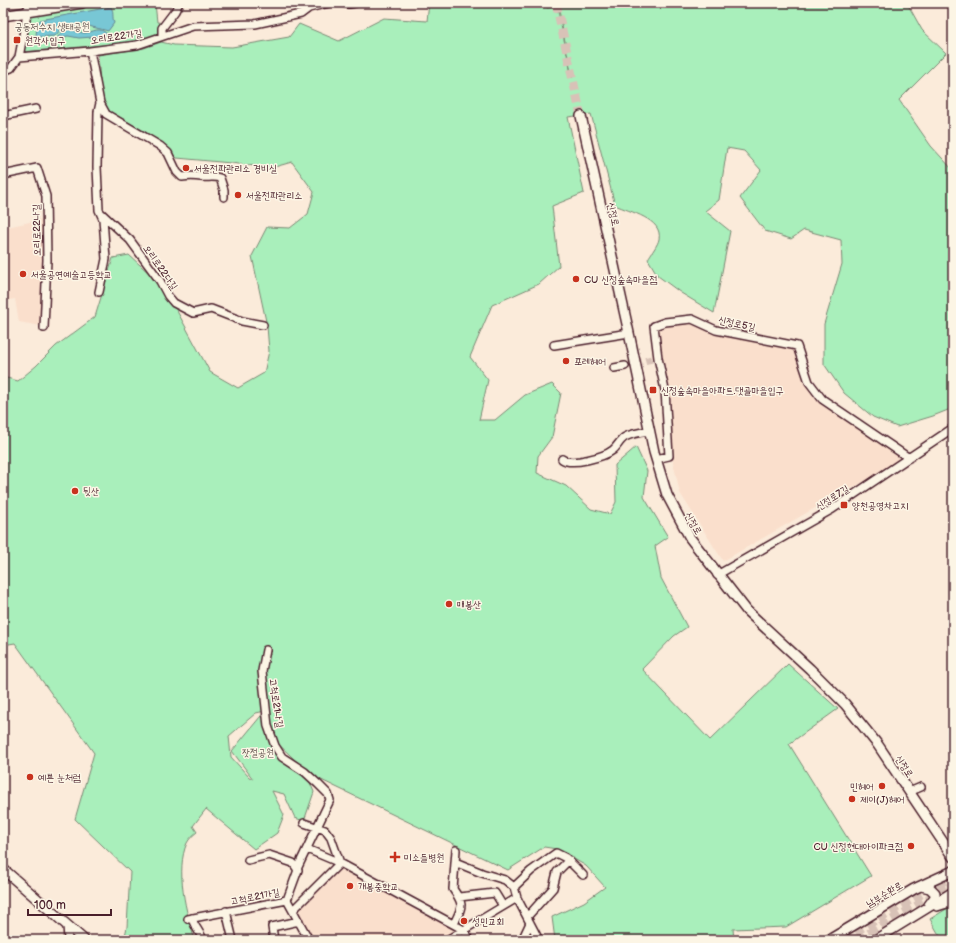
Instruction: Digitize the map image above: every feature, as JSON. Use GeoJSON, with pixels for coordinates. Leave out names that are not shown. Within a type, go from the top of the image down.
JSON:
{"type":"FeatureCollection","features":[{"type":"Feature","properties":{"kind":"main road"},"geometry":{"type":"LineString","coordinates":[[3,16],[28,7],[82,3]]}},
{"type":"Feature","properties":{"kind":"main road","name":"신정로"},"geometry":{"type":"LineString","coordinates":[[581,116],[656,459],[667,496],[686,532],[717,575],[747,611],[845,704],[878,746],[953,857]]}},
{"type":"Feature","properties":{"kind":"main road"},"geometry":{"type":"LineString","coordinates":[[3,869],[84,940]]}},
{"type":"Feature","properties":{"kind":"main road","name":"남부순환로"},"geometry":{"type":"LineString","coordinates":[[829,940],[921,886],[953,872]]}},
{"type":"Feature","properties":{"kind":"main road"},"geometry":{"type":"LineString","coordinates":[[921,886],[930,888],[935,893],[935,897],[929,905]]}},
{"type":"Feature","properties":{"kind":"main road"},"geometry":{"type":"LineString","coordinates":[[915,916],[929,905],[953,892]]}},
{"type":"Feature","properties":{"kind":"main road"},"geometry":{"type":"LineString","coordinates":[[875,940],[915,916],[942,904],[953,901]]}},
{"type":"Feature","properties":{"kind":"street"},"geometry":{"type":"LineString","coordinates":[[162,36],[162,28],[175,12],[179,3]]}},
{"type":"Feature","properties":{"kind":"street","name":"오리로22가길"},"geometry":{"type":"LineString","coordinates":[[18,57],[90,51],[137,45],[193,26],[255,24],[301,14],[309,8],[329,3]]}},
{"type":"Feature","properties":{"kind":"street"},"geometry":{"type":"LineString","coordinates":[[343,3],[355,3]]}},
{"type":"Feature","properties":{"kind":"street"},"geometry":{"type":"LineString","coordinates":[[3,71],[11,68],[18,57],[28,7]]}},
{"type":"Feature","properties":{"kind":"street"},"geometry":{"type":"LineString","coordinates":[[90,51],[100,103],[106,114],[160,146],[168,153],[177,172],[182,177],[197,175],[202,178],[213,176],[220,178],[224,190],[224,197]]}},
{"type":"Feature","properties":{"kind":"street"},"geometry":{"type":"LineString","coordinates":[[99,292],[106,259],[103,219],[98,210],[98,112],[100,103]]}},
{"type":"Feature","properties":{"kind":"street"},"geometry":{"type":"LineString","coordinates":[[3,116],[36,109]]}},
{"type":"Feature","properties":{"kind":"street","name":"오리로22나길"},"geometry":{"type":"LineString","coordinates":[[3,175],[37,168],[46,196],[44,328]]}},
{"type":"Feature","properties":{"kind":"street","name":"오리로22다길"},"geometry":{"type":"LineString","coordinates":[[98,210],[130,240],[174,303],[193,313],[211,309],[242,321],[263,326]]}},
{"type":"Feature","properties":{"kind":"street","name":"신정로5길"},"geometry":{"type":"LineString","coordinates":[[656,459],[669,456],[665,390],[655,359],[654,326],[679,320],[692,319],[716,330],[797,346],[809,382],[822,399],[909,458]]}},
{"type":"Feature","properties":{"kind":"street"},"geometry":{"type":"LineString","coordinates":[[554,345],[629,333]]}},
{"type":"Feature","properties":{"kind":"street"},"geometry":{"type":"LineString","coordinates":[[614,368],[625,366]]}},
{"type":"Feature","properties":{"kind":"street","name":"신정로7길"},"geometry":{"type":"LineString","coordinates":[[717,575],[831,510],[953,428]]}},
{"type":"Feature","properties":{"kind":"street"},"geometry":{"type":"LineString","coordinates":[[562,459],[566,462],[572,462],[602,456],[613,450],[627,436],[650,430]]}},
{"type":"Feature","properties":{"kind":"street","name":"고척로21나길"},"geometry":{"type":"LineString","coordinates":[[266,650],[262,671],[268,726],[275,746],[282,757],[304,772],[318,784],[328,794],[330,800],[297,869],[287,900]]}},
{"type":"Feature","properties":{"kind":"street"},"geometry":{"type":"LineString","coordinates":[[909,792],[921,787]]}},
{"type":"Feature","properties":{"kind":"street"},"geometry":{"type":"LineString","coordinates":[[304,823],[325,830],[331,838],[340,863]]}},
{"type":"Feature","properties":{"kind":"street"},"geometry":{"type":"LineString","coordinates":[[307,849],[340,863],[454,924],[464,930],[470,940]]}},
{"type":"Feature","properties":{"kind":"street"},"geometry":{"type":"LineString","coordinates":[[454,924],[462,906],[459,897],[453,889],[456,850]]}},
{"type":"Feature","properties":{"kind":"street"},"geometry":{"type":"LineString","coordinates":[[514,888],[531,871],[556,853],[569,860],[583,875]]}},
{"type":"Feature","properties":{"kind":"street"},"geometry":{"type":"LineString","coordinates":[[248,860],[269,854],[294,863],[297,869]]}},
{"type":"Feature","properties":{"kind":"street"},"geometry":{"type":"LineString","coordinates":[[522,940],[529,920],[553,888],[557,872],[569,860]]}},
{"type":"Feature","properties":{"kind":"street"},"geometry":{"type":"LineString","coordinates":[[455,862],[482,873],[505,880],[514,888],[517,898],[539,940]]}},
{"type":"Feature","properties":{"kind":"street"},"geometry":{"type":"LineString","coordinates":[[293,910],[340,863]]}},
{"type":"Feature","properties":{"kind":"street"},"geometry":{"type":"LineString","coordinates":[[459,897],[495,893],[503,906]]}},
{"type":"Feature","properties":{"kind":"street"},"geometry":{"type":"LineString","coordinates":[[447,940],[517,898]]}},
{"type":"Feature","properties":{"kind":"street"},"geometry":{"type":"LineString","coordinates":[[287,900],[309,940]]}},
{"type":"Feature","properties":{"kind":"street","name":"고척로21가길"},"geometry":{"type":"LineString","coordinates":[[203,940],[200,932],[194,927],[190,918],[287,900]]}},
{"type":"Feature","properties":{"kind":"street","name":"고척로21가길"},"geometry":{"type":"LineString","coordinates":[[226,911],[233,940]]}},
{"type":"Feature","properties":{"kind":"street"},"geometry":{"type":"LineString","coordinates":[[274,940],[272,927],[299,921]]}},
{"type":"Feature","properties":{"kind":"street"},"geometry":{"type":"LineString","coordinates":[[67,926],[68,940]]}},
{"type":"Feature","properties":{"kind":"shaded area","name":"서울공연예술고등학교"},"geometry":{"type":"Polygon","coordinates":[[[43,219],[41,326],[19,322],[15,299],[3,301],[3,228],[43,219]]]}},
{"type":"Feature","properties":{"kind":"shaded area","name":"양천공영차고지"},"geometry":{"type":"Polygon","coordinates":[[[692,319],[716,330],[797,346],[809,382],[822,399],[909,458],[827,501],[723,561],[680,493],[668,440],[654,326],[692,319]]]}},
{"type":"Feature","properties":{"kind":"shaded area","name":"개봉중학교"},"geometry":{"type":"Polygon","coordinates":[[[340,863],[464,930],[447,940],[309,940],[293,910],[340,863]]]}},
{"type":"Feature","properties":{"kind":"green space","name":"궁동저수지 생태공원"},"geometry":{"type":"Polygon","coordinates":[[[32,3],[155,3],[157,22],[164,23],[160,36],[140,42],[22,52],[32,3]]]}},
{"type":"Feature","properties":{"kind":"green space","name":"잣절공원"},"geometry":{"type":"Polygon","coordinates":[[[429,3],[546,3],[547,8],[557,6],[572,78],[558,5],[566,3],[907,3],[922,30],[946,53],[899,100],[931,146],[953,170],[953,408],[897,427],[873,417],[844,393],[824,364],[824,324],[842,264],[841,240],[804,230],[791,239],[765,231],[740,198],[761,170],[744,151],[727,148],[719,200],[705,211],[730,231],[714,313],[681,293],[658,276],[648,259],[659,239],[659,232],[651,221],[615,205],[591,114],[568,117],[584,193],[552,206],[559,266],[539,284],[492,305],[470,357],[488,380],[479,420],[495,420],[525,395],[552,384],[561,393],[552,437],[538,456],[537,473],[566,486],[591,509],[610,514],[616,502],[615,465],[636,447],[647,471],[644,497],[668,537],[655,546],[661,578],[687,627],[674,636],[642,669],[710,740],[788,664],[838,709],[789,744],[871,876],[786,927],[733,929],[734,940],[555,940],[552,917],[584,902],[605,887],[586,866],[557,849],[544,847],[508,870],[311,775],[273,739],[286,764],[306,773],[314,792],[304,821],[295,818],[284,794],[272,791],[284,815],[277,833],[254,849],[206,809],[193,826],[197,832],[187,843],[182,865],[185,905],[195,940],[124,940],[127,927],[130,872],[75,819],[94,753],[15,643],[3,645],[3,377],[18,381],[56,346],[95,317],[113,258],[129,255],[150,274],[177,311],[210,372],[238,388],[264,373],[269,351],[267,326],[252,256],[267,227],[290,228],[308,214],[314,192],[292,162],[271,168],[177,158],[146,132],[102,107],[98,55],[144,48],[161,42],[174,45],[232,47],[289,37],[299,24],[339,41],[384,18],[427,21],[429,3]],[[265,711],[256,713],[229,736],[231,757],[249,777],[253,779],[232,751],[265,711]]]}},
{"type":"Feature","properties":{"kind":"green space"},"geometry":{"type":"Polygon","coordinates":[[[953,905],[953,940],[942,940],[930,919],[953,905]]]}},
{"type":"Feature","properties":{"kind":"water"},"geometry":{"type":"Polygon","coordinates":[[[111,7],[114,23],[108,31],[83,23],[75,28],[63,27],[55,36],[36,36],[37,25],[40,20],[111,7]]]}},
{"type":"Feature","properties":{"kind":"water"},"geometry":{"type":"Polygon","coordinates":[[[68,29],[81,33],[102,30],[107,34],[101,38],[79,38],[68,36],[57,38],[63,31],[68,29]]]}},
{"type":"Feature","properties":{"kind":"tunnel"},"geometry":{"type":"LineString","coordinates":[[556,3],[581,116]]}},
{"type":"Feature","properties":{"kind":"tunnel"},"geometry":{"type":"LineString","coordinates":[[625,366],[652,359]]}},
{"type":"Feature","properties":{"kind":"tunnel"},"geometry":{"type":"LineString","coordinates":[[844,940],[858,930],[953,876]]}},
{"type":"Feature","properties":{"kind":"tunnel"},"geometry":{"type":"LineString","coordinates":[[857,940],[953,885]]}},
{"type":"Feature","properties":{"kind":"place","name":"원각사입구"},"geometry":{"type":"Point","coordinates":[17,40]}},
{"type":"Feature","properties":{"kind":"place","name":"서울전파관리소 경비실"},"geometry":{"type":"Point","coordinates":[186,168]}},
{"type":"Feature","properties":{"kind":"place","name":"서울전파관리소"},"geometry":{"type":"Point","coordinates":[238,195]}},
{"type":"Feature","properties":{"kind":"place","name":"서울공연예술고등학교"},"geometry":{"type":"Point","coordinates":[23,274]}},
{"type":"Feature","properties":{"kind":"place","name":"CU 신정숲속마을점"},"geometry":{"type":"Point","coordinates":[576,279]}},
{"type":"Feature","properties":{"kind":"place","name":"포레헤어"},"geometry":{"type":"Point","coordinates":[566,361]}},
{"type":"Feature","properties":{"kind":"place","name":"신정숲속마을아파트.댓골마을입구"},"geometry":{"type":"Point","coordinates":[653,390]}},
{"type":"Feature","properties":{"kind":"place","name":"뒷산"},"geometry":{"type":"Point","coordinates":[75,491]}},
{"type":"Feature","properties":{"kind":"place","name":"양천공영차고지"},"geometry":{"type":"Point","coordinates":[844,505]}},
{"type":"Feature","properties":{"kind":"place","name":"매봉산"},"geometry":{"type":"Point","coordinates":[449,604]}},
{"type":"Feature","properties":{"kind":"place","name":"예쁜 눈처럼"},"geometry":{"type":"Point","coordinates":[30,777]}},
{"type":"Feature","properties":{"kind":"place","name":"민헤어"},"geometry":{"type":"Point","coordinates":[882,786]}},
{"type":"Feature","properties":{"kind":"place","name":"제이(J)헤어"},"geometry":{"type":"Point","coordinates":[852,799]}},
{"type":"Feature","properties":{"kind":"place","name":"CU 신정현대아이파크점"},"geometry":{"type":"Point","coordinates":[911,846]}},
{"type":"Feature","properties":{"kind":"place","name":"미소들병원"},"geometry":{"type":"Point","coordinates":[395,857]}},
{"type":"Feature","properties":{"kind":"place","name":"개봉중학교"},"geometry":{"type":"Point","coordinates":[350,886]}},
{"type":"Feature","properties":{"kind":"place","name":"성민교회"},"geometry":{"type":"Point","coordinates":[464,921]}}]}
